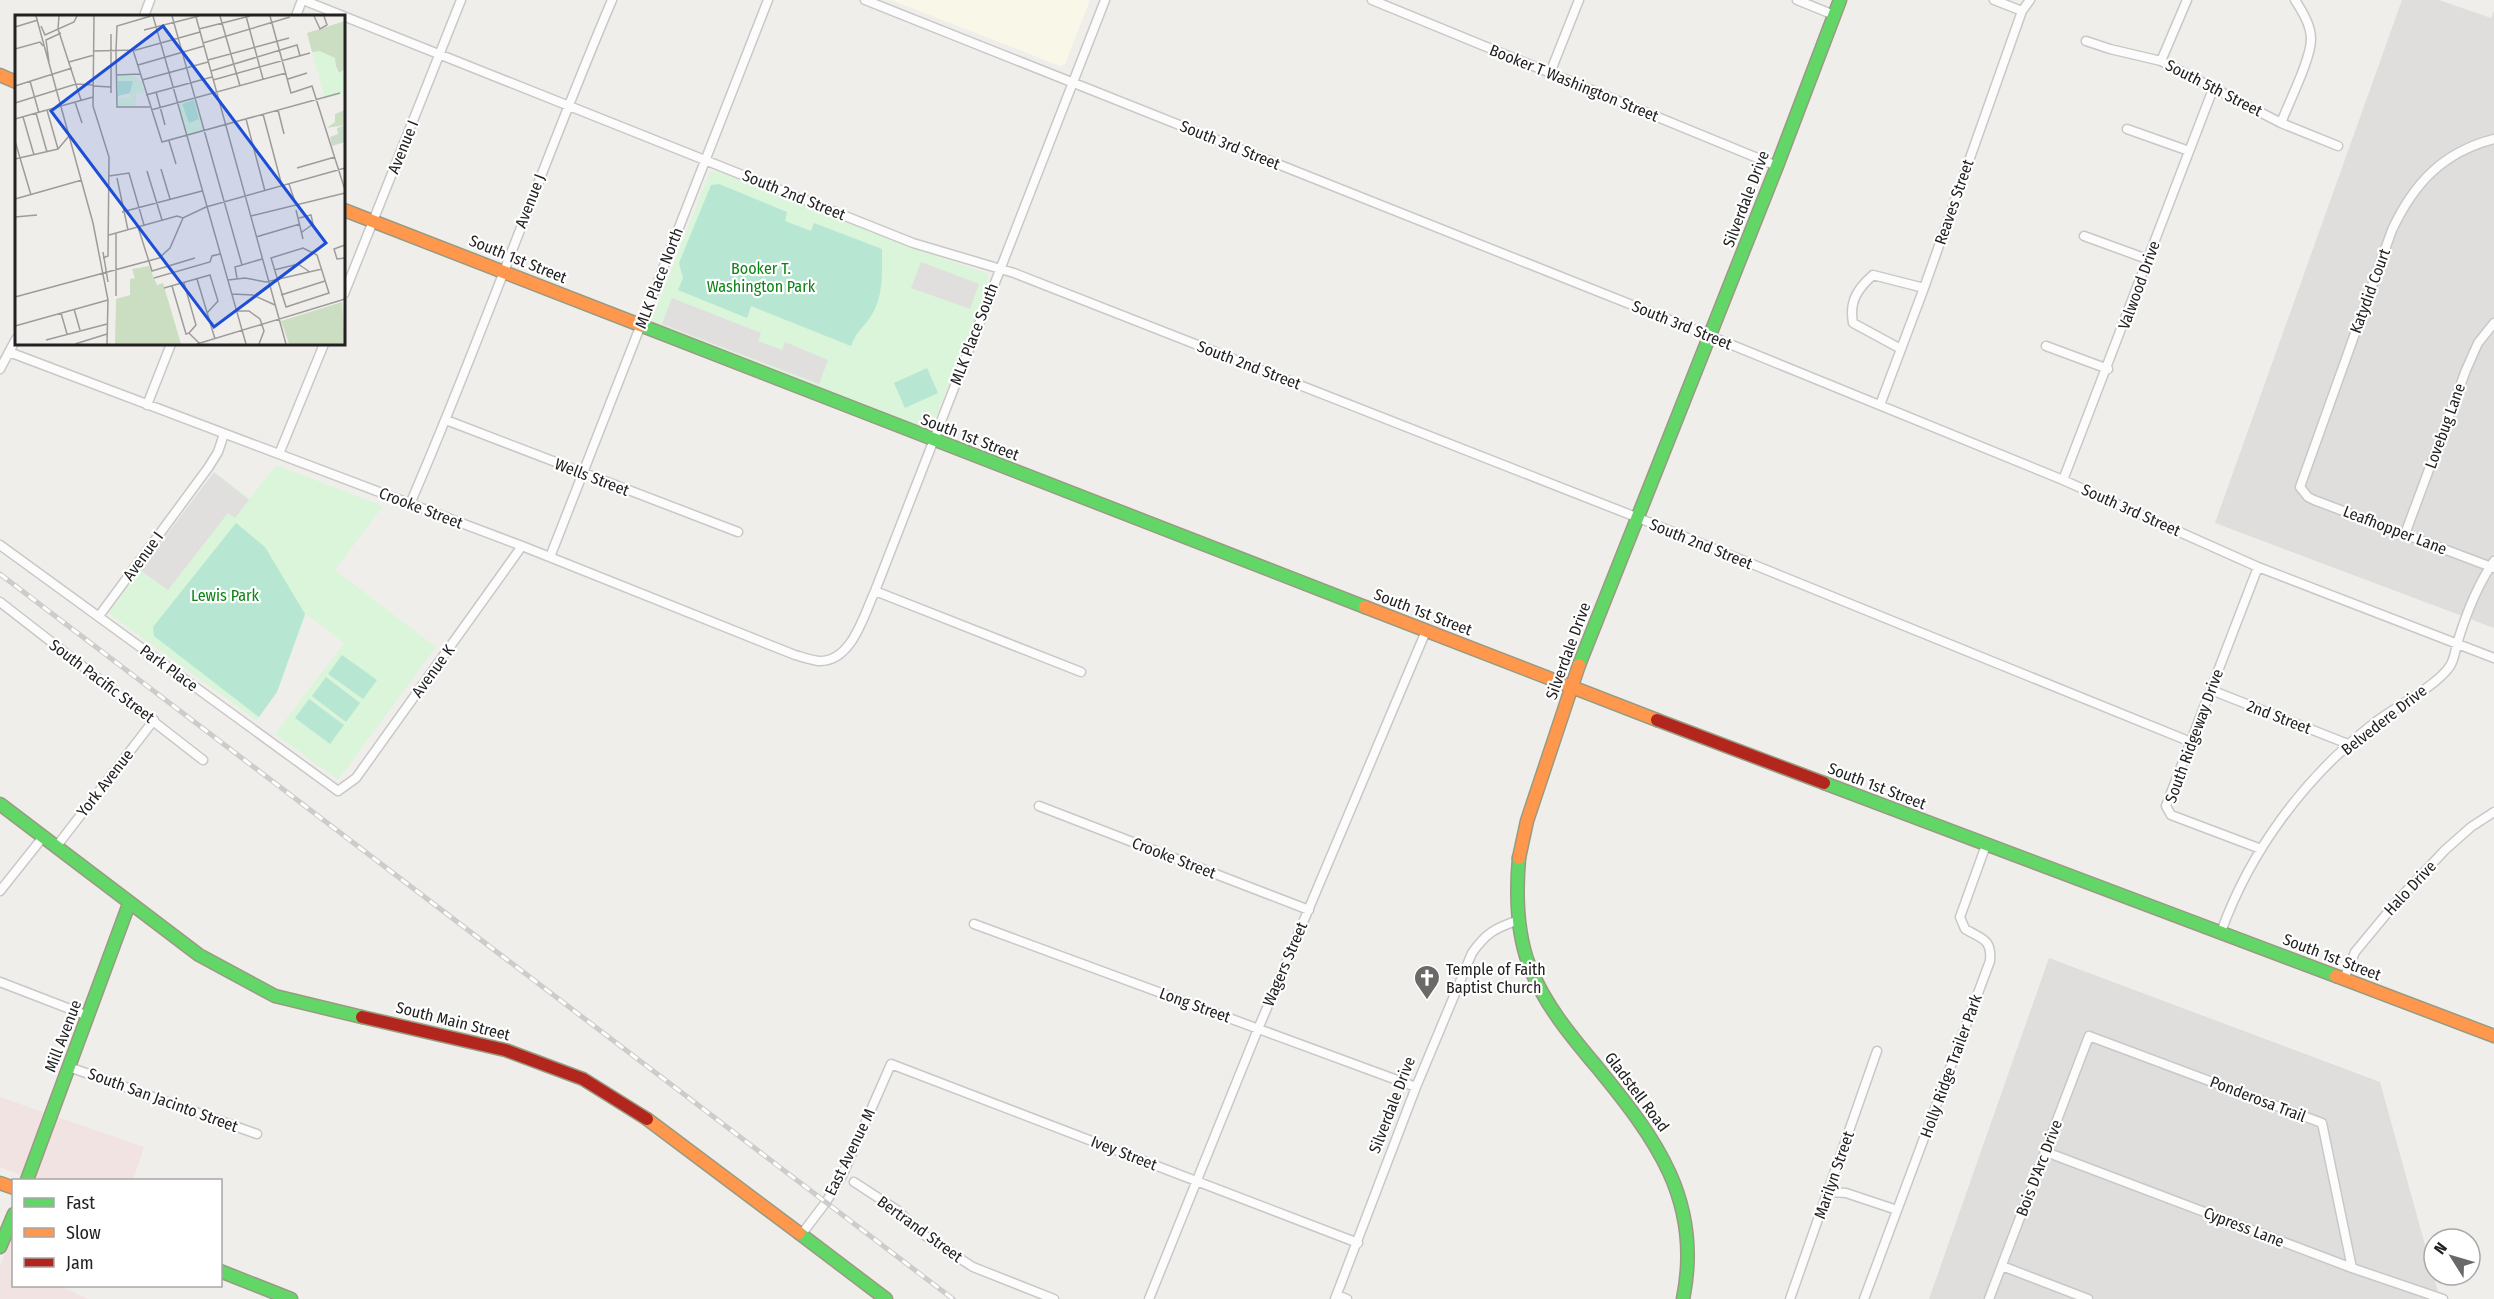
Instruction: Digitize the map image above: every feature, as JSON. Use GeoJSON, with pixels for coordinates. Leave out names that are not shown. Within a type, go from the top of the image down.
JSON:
{"type":"FeatureCollection","features":[{"type":"Feature","properties":{"kind":"street"},"geometry":{"type":"LineString","coordinates":[[144,15],[150,0]]}},
{"type":"Feature","properties":{"kind":"street"},"geometry":{"type":"LineString","coordinates":[[296,15],[303,0]]}},
{"type":"Feature","properties":{"kind":"street","name":"South 2nd Street"},"geometry":{"type":"LineString","coordinates":[[303,0],[341,15]]}},
{"type":"Feature","properties":{"kind":"street","name":"Avenue I"},"geometry":{"type":"LineString","coordinates":[[345,291],[462,0]]}},
{"type":"Feature","properties":{"kind":"street","name":"Avenue J"},"geometry":{"type":"LineString","coordinates":[[410,504],[446,420],[568,104],[612,0]]}},
{"type":"Feature","properties":{"kind":"street","name":"MLK Place North"},"geometry":{"type":"LineString","coordinates":[[550,557],[768,0]]}},
{"type":"Feature","properties":{"kind":"street","name":"South 3rd Street"},"geometry":{"type":"LineString","coordinates":[[865,0],[1710,336],[2064,480],[2258,567],[2494,658]]}},
{"type":"Feature","properties":{"kind":"street","name":"MLK Place South"},"geometry":{"type":"LineString","coordinates":[[831,659],[843,652],[855,636],[875,591],[1105,0]]}},
{"type":"Feature","properties":{"kind":"street","name":"Booker T Washington Street"},"geometry":{"type":"LineString","coordinates":[[1372,0],[1777,166]]}},
{"type":"Feature","properties":{"kind":"street"},"geometry":{"type":"LineString","coordinates":[[1550,73],[1579,0]]}},
{"type":"Feature","properties":{"kind":"street"},"geometry":{"type":"LineString","coordinates":[[1797,0],[1834,15]]}},
{"type":"Feature","properties":{"kind":"street","name":"Silverdale Drive"},"geometry":{"type":"LineString","coordinates":[[1336,1297],[1416,1087],[1472,953],[1482,938],[1496,928],[1519,920],[1516,903],[1519,859],[1527,821],[1570,687],[1777,166],[1840,0]]}},
{"type":"Feature","properties":{"kind":"street"},"geometry":{"type":"LineString","coordinates":[[1994,0],[2022,11]]}},
{"type":"Feature","properties":{"kind":"street","name":"Reaves Street"},"geometry":{"type":"LineString","coordinates":[[1880,405],[2022,11],[2030,0]]}},
{"type":"Feature","properties":{"kind":"street"},"geometry":{"type":"LineString","coordinates":[[2161,61],[2187,0]]}},
{"type":"Feature","properties":{"kind":"street"},"geometry":{"type":"LineString","coordinates":[[2281,123],[2308,53],[2311,39],[2303,13],[2295,0]]}},
{"type":"Feature","properties":{"kind":"street","name":"South 2nd Street"},"geometry":{"type":"LineString","coordinates":[[345,16],[913,243],[1000,269],[1636,517],[2191,742]]}},
{"type":"Feature","properties":{"kind":"street","name":"South 5th Street"},"geometry":{"type":"LineString","coordinates":[[2086,41],[2109,50],[2161,61],[2281,123],[2338,146]]}},
{"type":"Feature","properties":{"kind":"street"},"geometry":{"type":"LineString","coordinates":[[0,75],[15,82]]}},
{"type":"Feature","properties":{"kind":"street","name":"Valwood Drive"},"geometry":{"type":"LineString","coordinates":[[2064,480],[2213,88]]}},
{"type":"Feature","properties":{"kind":"street"},"geometry":{"type":"LineString","coordinates":[[2127,129],[2190,151]]}},
{"type":"Feature","properties":{"kind":"street","name":"Katydid Court"},"geometry":{"type":"LineString","coordinates":[[2301,487],[2392,230],[2404,204],[2422,181],[2441,163],[2476,144],[2494,139]]}},
{"type":"Feature","properties":{"kind":"street","name":"South 1st Street"},"geometry":{"type":"LineString","coordinates":[[345,210],[504,270],[640,326],[1570,687],[2494,1036]]}},
{"type":"Feature","properties":{"kind":"street"},"geometry":{"type":"LineString","coordinates":[[2084,236],[2148,259]]}},
{"type":"Feature","properties":{"kind":"street"},"geometry":{"type":"LineString","coordinates":[[1901,349],[1852,323],[1850,310],[1854,296],[1873,275],[1924,288]]}},
{"type":"Feature","properties":{"kind":"street","name":"Lovebug Lane"},"geometry":{"type":"LineString","coordinates":[[2405,534],[2466,369],[2478,343],[2494,323]]}},
{"type":"Feature","properties":{"kind":"street"},"geometry":{"type":"LineString","coordinates":[[0,369],[15,341]]}},
{"type":"Feature","properties":{"kind":"street"},"geometry":{"type":"LineString","coordinates":[[147,405],[171,345]]}},
{"type":"Feature","properties":{"kind":"street"},"geometry":{"type":"LineString","coordinates":[[279,454],[324,345]]}},
{"type":"Feature","properties":{"kind":"street"},"geometry":{"type":"LineString","coordinates":[[2046,346],[2108,369]]}},
{"type":"Feature","properties":{"kind":"street","name":"Crooke Street"},"geometry":{"type":"LineString","coordinates":[[9,352],[522,546],[795,655],[819,661],[831,659]]}},
{"type":"Feature","properties":{"kind":"street","name":"Wells Street"},"geometry":{"type":"LineString","coordinates":[[446,420],[738,532]]}},
{"type":"Feature","properties":{"kind":"street","name":"Avenue I"},"geometry":{"type":"LineString","coordinates":[[99,616],[208,468],[224,434]]}},
{"type":"Feature","properties":{"kind":"street","name":"Leafhopper Lane"},"geometry":{"type":"LineString","coordinates":[[2301,487],[2308,497],[2314,500],[2493,565]]}},
{"type":"Feature","properties":{"kind":"street","name":"Park Place"},"geometry":{"type":"LineString","coordinates":[[0,545],[338,791]]}},
{"type":"Feature","properties":{"kind":"street","name":"Avenue K"},"geometry":{"type":"LineString","coordinates":[[338,791],[356,778],[522,546]]}},
{"type":"Feature","properties":{"kind":"street","name":"Belvedere Drive"},"geometry":{"type":"LineString","coordinates":[[2221,932],[2240,887],[2261,849],[2301,795],[2348,744],[2443,674],[2450,666],[2457,644],[2493,565]]}},
{"type":"Feature","properties":{"kind":"street","name":"South Ridgeway Drive"},"geometry":{"type":"LineString","coordinates":[[2258,567],[2167,803],[2171,815],[2261,849]]}},
{"type":"Feature","properties":{"kind":"street"},"geometry":{"type":"LineString","coordinates":[[875,591],[1081,672]]}},
{"type":"Feature","properties":{"kind":"street","name":"South Pacific Street"},"geometry":{"type":"LineString","coordinates":[[0,603],[203,760]]}},
{"type":"Feature","properties":{"kind":"street","name":"Wagers Street"},"geometry":{"type":"LineString","coordinates":[[1149,1299],[1258,1029],[1426,631]]}},
{"type":"Feature","properties":{"kind":"street","name":"2nd Street"},"geometry":{"type":"LineString","coordinates":[[2211,690],[2348,744]]}},
{"type":"Feature","properties":{"kind":"street","name":"York Avenue"},"geometry":{"type":"LineString","coordinates":[[56,847],[154,720]]}},
{"type":"Feature","properties":{"kind":"street","name":"South Main Street"},"geometry":{"type":"LineString","coordinates":[[0,804],[199,955],[280,998],[505,1050],[583,1079],[656,1124],[886,1299]]}},
{"type":"Feature","properties":{"kind":"street","name":"Crooke Street"},"geometry":{"type":"LineString","coordinates":[[1039,806],[1309,910]]}},
{"type":"Feature","properties":{"kind":"street","name":"Halo Drive"},"geometry":{"type":"LineString","coordinates":[[2344,979],[2355,952],[2398,900],[2445,850],[2471,827],[2494,812]]}},
{"type":"Feature","properties":{"kind":"street"},"geometry":{"type":"LineString","coordinates":[[0,891],[43,837]]}},
{"type":"Feature","properties":{"kind":"street","name":"Holly Ridge Trailer Park"},"geometry":{"type":"LineString","coordinates":[[1864,1299],[1990,961],[1991,949],[1985,940],[1965,929],[1960,917],[1986,845]]}},
{"type":"Feature","properties":{"kind":"street","name":"Mill Avenue"},"geometry":{"type":"LineString","coordinates":[[27,1179],[129,904]]}},
{"type":"Feature","properties":{"kind":"street","name":"Gladstell Road"},"geometry":{"type":"LineString","coordinates":[[1519,920],[1529,965],[1561,1024],[1621,1096],[1656,1144],[1673,1178],[1688,1230],[1689,1270],[1683,1299]]}},
{"type":"Feature","properties":{"kind":"street","name":"Long Street"},"geometry":{"type":"LineString","coordinates":[[974,924],[1416,1087]]}},
{"type":"Feature","properties":{"kind":"street"},"geometry":{"type":"LineString","coordinates":[[0,982],[88,1016]]}},
{"type":"Feature","properties":{"kind":"street","name":"Bois D'Arc Drive"},"geometry":{"type":"LineString","coordinates":[[1989,1299],[2089,1036]]}},
{"type":"Feature","properties":{"kind":"street","name":"Ponderosa Trail"},"geometry":{"type":"LineString","coordinates":[[2089,1036],[2322,1124],[2352,1268]]}},
{"type":"Feature","properties":{"kind":"street","name":"Marilyn Street"},"geometry":{"type":"LineString","coordinates":[[1790,1299],[1877,1051]]}},
{"type":"Feature","properties":{"kind":"street","name":"East Avenue M"},"geometry":{"type":"LineString","coordinates":[[801,1235],[842,1176],[891,1064]]}},
{"type":"Feature","properties":{"kind":"street","name":"Ivey Street"},"geometry":{"type":"LineString","coordinates":[[891,1064],[1358,1243]]}},
{"type":"Feature","properties":{"kind":"street","name":"South San Jacinto Street"},"geometry":{"type":"LineString","coordinates":[[69,1067],[257,1134]]}},
{"type":"Feature","properties":{"kind":"street","name":"Cypress Lane"},"geometry":{"type":"LineString","coordinates":[[2046,1152],[2352,1268],[2443,1299]]}},
{"type":"Feature","properties":{"kind":"street","name":"Bertrand Street"},"geometry":{"type":"LineString","coordinates":[[854,1182],[897,1210],[924,1235],[973,1267],[1054,1299]]}},
{"type":"Feature","properties":{"kind":"street"},"geometry":{"type":"LineString","coordinates":[[1829,1192],[1846,1193],[1897,1210]]}},
{"type":"Feature","properties":{"kind":"street"},"geometry":{"type":"LineString","coordinates":[[0,1248],[12,1219]]}},
{"type":"Feature","properties":{"kind":"street"},"geometry":{"type":"LineString","coordinates":[[2002,1266],[2088,1299]]}},
{"type":"Feature","properties":{"kind":"street"},"geometry":{"type":"LineString","coordinates":[[222,1272],[284,1297]]}},
{"type":"Feature","properties":{"kind":"street"},"geometry":{"type":"LineString","coordinates":[[1336,1297],[1347,1299]]}},
{"type":"Feature","properties":{"kind":"shaded area"},"geometry":{"type":"Polygon","coordinates":[[[891,0],[1090,0],[1065,64],[1060,66],[891,0]]]}},
{"type":"Feature","properties":{"kind":"shaded area"},"geometry":{"type":"Polygon","coordinates":[[[2402,0],[2439,0],[2491,18],[2494,11],[2494,628],[2215,523],[2402,0]]]}},
{"type":"Feature","properties":{"kind":"shaded area"},"geometry":{"type":"Polygon","coordinates":[[[921,262],[979,284],[970,309],[911,288],[921,262]]]}},
{"type":"Feature","properties":{"kind":"shaded area"},"geometry":{"type":"Polygon","coordinates":[[[672,298],[761,333],[758,341],[782,350],[785,342],[828,360],[819,384],[662,324],[672,298]]]}},
{"type":"Feature","properties":{"kind":"shaded area"},"geometry":{"type":"Polygon","coordinates":[[[214,472],[249,500],[235,518],[228,513],[168,590],[140,570],[214,472]]]}},
{"type":"Feature","properties":{"kind":"shaded area"},"geometry":{"type":"Polygon","coordinates":[[[2049,958],[2380,1082],[2422,1234],[2422,1287],[2437,1287],[2440,1299],[1929,1299],[2049,958]]]}},
{"type":"Feature","properties":{"kind":"shaded area"},"geometry":{"type":"Polygon","coordinates":[[[0,1097],[144,1147],[133,1179],[31,1179],[0,1167],[0,1097]]]}},
{"type":"Feature","properties":{"kind":"shaded area"},"geometry":{"type":"Polygon","coordinates":[[[12,1236],[12,1287],[62,1287],[88,1299],[0,1299],[0,1266],[12,1236]]]}},
{"type":"Feature","properties":{"kind":"green space","name":"Booker T. Washington Park"},"geometry":{"type":"Polygon","coordinates":[[[713,171],[901,244],[989,274],[986,291],[936,416],[928,429],[653,322],[706,181],[710,172],[713,171]]]}},
{"type":"Feature","properties":{"kind":"green space"},"geometry":{"type":"Polygon","coordinates":[[[719,184],[787,212],[785,221],[811,231],[814,223],[882,249],[880,294],[874,311],[851,346],[751,306],[747,318],[678,290],[683,278],[679,263],[711,185],[719,184]]]}},
{"type":"Feature","properties":{"kind":"green space"},"geometry":{"type":"Polygon","coordinates":[[[927,368],[938,393],[905,408],[894,383],[927,368]]]}},
{"type":"Feature","properties":{"kind":"green space","name":"Lewis Park"},"geometry":{"type":"Polygon","coordinates":[[[276,465],[383,506],[335,570],[436,647],[338,780],[275,734],[344,643],[306,614],[277,692],[256,720],[108,613],[214,472],[250,498],[276,465]]]}},
{"type":"Feature","properties":{"kind":"green space"},"geometry":{"type":"Polygon","coordinates":[[[236,523],[265,547],[305,614],[277,692],[259,717],[154,636],[153,627],[236,523]]]}},
{"type":"Feature","properties":{"kind":"green space"},"geometry":{"type":"Polygon","coordinates":[[[342,655],[377,680],[363,699],[328,674],[342,655]]]}},
{"type":"Feature","properties":{"kind":"green space"},"geometry":{"type":"Polygon","coordinates":[[[326,677],[360,703],[346,722],[312,696],[326,677]]]}},
{"type":"Feature","properties":{"kind":"green space"},"geometry":{"type":"Polygon","coordinates":[[[309,699],[344,725],[330,744],[295,718],[309,699]]]}},
{"type":"Feature","properties":{"kind":"railway"},"geometry":{"type":"LineString","coordinates":[[0,574],[953,1299]]}},
{"type":"Feature","properties":{"kind":"traffic: fast"},"geometry":{"type":"LineString","coordinates":[[1579,665],[1777,166],[1840,0]]}},
{"type":"Feature","properties":{"kind":"traffic: fast"},"geometry":{"type":"LineString","coordinates":[[640,325],[1365,607]]}},
{"type":"Feature","properties":{"kind":"traffic: fast"},"geometry":{"type":"LineString","coordinates":[[1824,783],[2336,976]]}},
{"type":"Feature","properties":{"kind":"traffic: fast"},"geometry":{"type":"LineString","coordinates":[[0,804],[199,955],[275,996],[362,1017]]}},
{"type":"Feature","properties":{"kind":"traffic: fast"},"geometry":{"type":"LineString","coordinates":[[1519,858],[1520,926],[1525,953],[1535,979],[1559,1019],[1638,1120],[1670,1173],[1680,1202],[1686,1232],[1687,1264],[1683,1299]]}},
{"type":"Feature","properties":{"kind":"traffic: fast"},"geometry":{"type":"LineString","coordinates":[[27,1179],[129,904]]}},
{"type":"Feature","properties":{"kind":"traffic: fast"},"geometry":{"type":"LineString","coordinates":[[0,1247],[12,1219]]}},
{"type":"Feature","properties":{"kind":"traffic: fast"},"geometry":{"type":"LineString","coordinates":[[799,1233],[886,1299]]}},
{"type":"Feature","properties":{"kind":"traffic: fast"},"geometry":{"type":"LineString","coordinates":[[222,1272],[291,1299]]}},
{"type":"Feature","properties":{"kind":"traffic: slow"},"geometry":{"type":"LineString","coordinates":[[0,75],[15,82]]}},
{"type":"Feature","properties":{"kind":"traffic: slow"},"geometry":{"type":"LineString","coordinates":[[345,210],[640,325]]}},
{"type":"Feature","properties":{"kind":"traffic: slow"},"geometry":{"type":"LineString","coordinates":[[1365,607],[1657,720]]}},
{"type":"Feature","properties":{"kind":"traffic: slow"},"geometry":{"type":"LineString","coordinates":[[1519,858],[1527,821],[1579,665]]}},
{"type":"Feature","properties":{"kind":"traffic: slow"},"geometry":{"type":"LineString","coordinates":[[2336,976],[2494,1036]]}},
{"type":"Feature","properties":{"kind":"traffic: slow"},"geometry":{"type":"LineString","coordinates":[[647,1119],[799,1233]]}},
{"type":"Feature","properties":{"kind":"traffic: slow"},"geometry":{"type":"LineString","coordinates":[[0,1183],[12,1187]]}},
{"type":"Feature","properties":{"kind":"traffic: jam"},"geometry":{"type":"LineString","coordinates":[[1657,720],[1824,783]]}},
{"type":"Feature","properties":{"kind":"traffic: jam"},"geometry":{"type":"LineString","coordinates":[[362,1017],[505,1050],[583,1079],[647,1119]]}},
{"type":"Feature","properties":{"kind":"place","name":"Temple of Faith Baptist Church"},"geometry":{"type":"Point","coordinates":[1427,1001]}}]}
